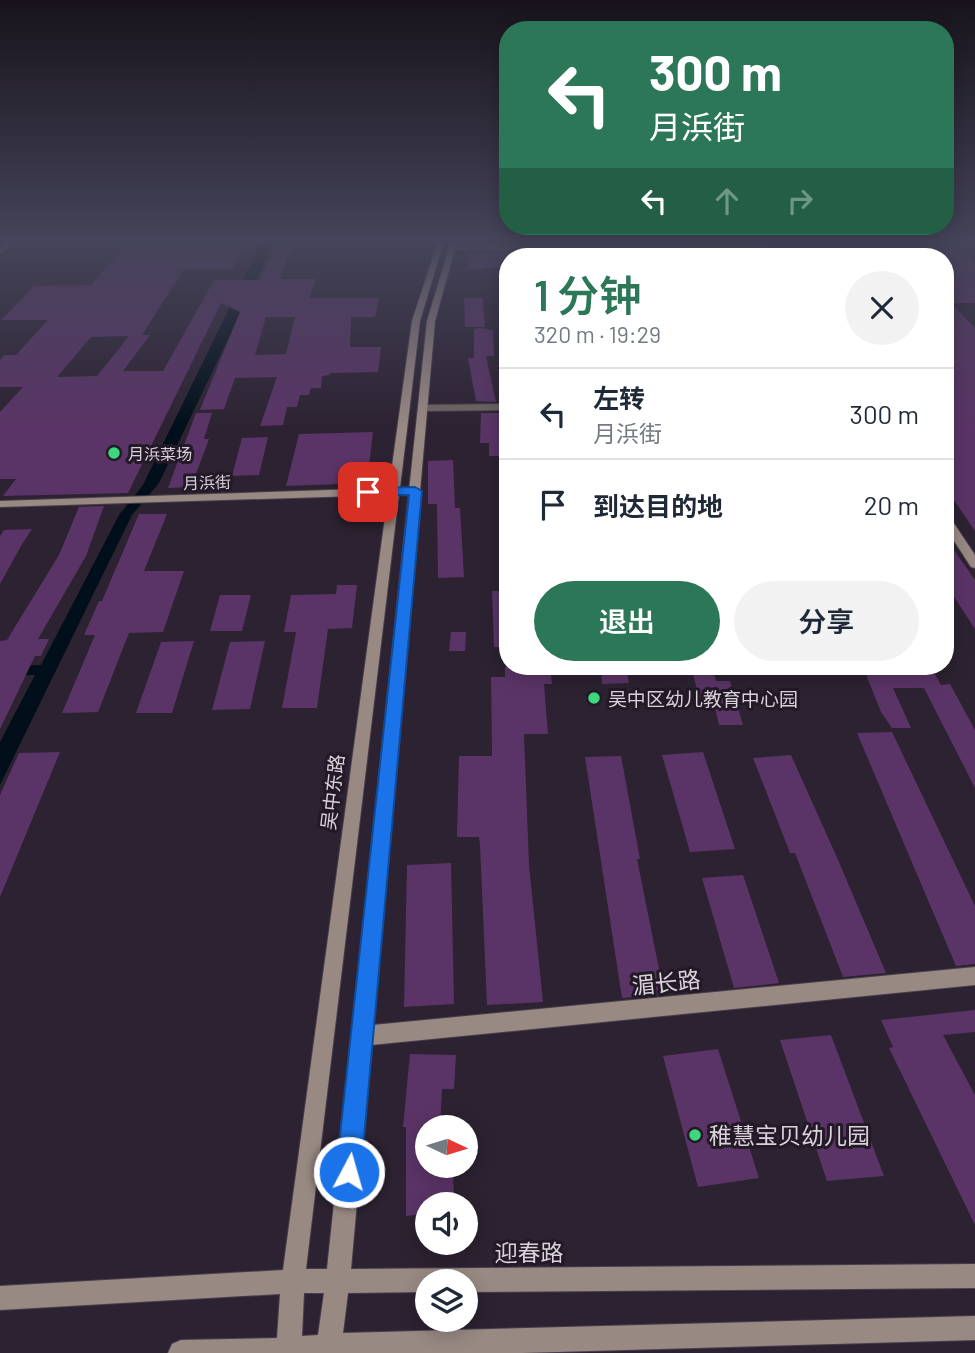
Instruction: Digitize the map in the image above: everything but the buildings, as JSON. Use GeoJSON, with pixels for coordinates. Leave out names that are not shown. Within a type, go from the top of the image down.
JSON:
{"type":"FeatureCollection","features":[{"type":"Feature","properties":{"kind":"main road","name":"吴中东路"},"geometry":{"type":"LineString","coordinates":[[289,1351],[293,1281],[416,321],[423,304]]}},
{"type":"Feature","properties":{"kind":"main road"},"geometry":{"type":"LineString","coordinates":[[328,1349],[338,1282],[431,321],[435,304]]}},
{"type":"Feature","properties":{"kind":"main road","name":"月浜街"},"geometry":{"type":"LineString","coordinates":[[0,503],[415,491]]}},
{"type":"Feature","properties":{"kind":"main road"},"geometry":{"type":"LineString","coordinates":[[954,532],[975,564]]}},
{"type":"Feature","properties":{"kind":"main road","name":"湄长路"},"geometry":{"type":"LineString","coordinates":[[362,1036],[975,976]]}},
{"type":"Feature","properties":{"kind":"main road","name":"迎春路"},"geometry":{"type":"LineString","coordinates":[[0,1298],[293,1281],[975,1276]]}},
{"type":"Feature","properties":{"kind":"main road"},"geometry":{"type":"LineString","coordinates":[[181,1353],[975,1328]]}},
{"type":"Feature","properties":{"kind":"street"},"geometry":{"type":"LineString","coordinates":[[423,408],[499,407]]}},
{"type":"Feature","properties":{"kind":"shaded area"},"geometry":{"type":"Polygon","coordinates":[[[231,304],[245,304],[159,483],[132,515],[0,785],[0,742],[35,675],[0,676],[0,666],[41,665],[119,515],[143,485],[231,304]]]}},
{"type":"Feature","properties":{"kind":"place","name":"月浜菜场"},"geometry":{"type":"Point","coordinates":[114,453]}},
{"type":"Feature","properties":{"kind":"place","name":"吴中区幼儿教育中心园"},"geometry":{"type":"Point","coordinates":[594,698]}},
{"type":"Feature","properties":{"kind":"place","name":"稚慧宝贝幼儿园"},"geometry":{"type":"Point","coordinates":[695,1135]}},
{"type":"Feature","properties":{"kind":"route"},"geometry":{"type":"LineString","coordinates":[[349,1172],[415,491],[368,492]]}}]}
